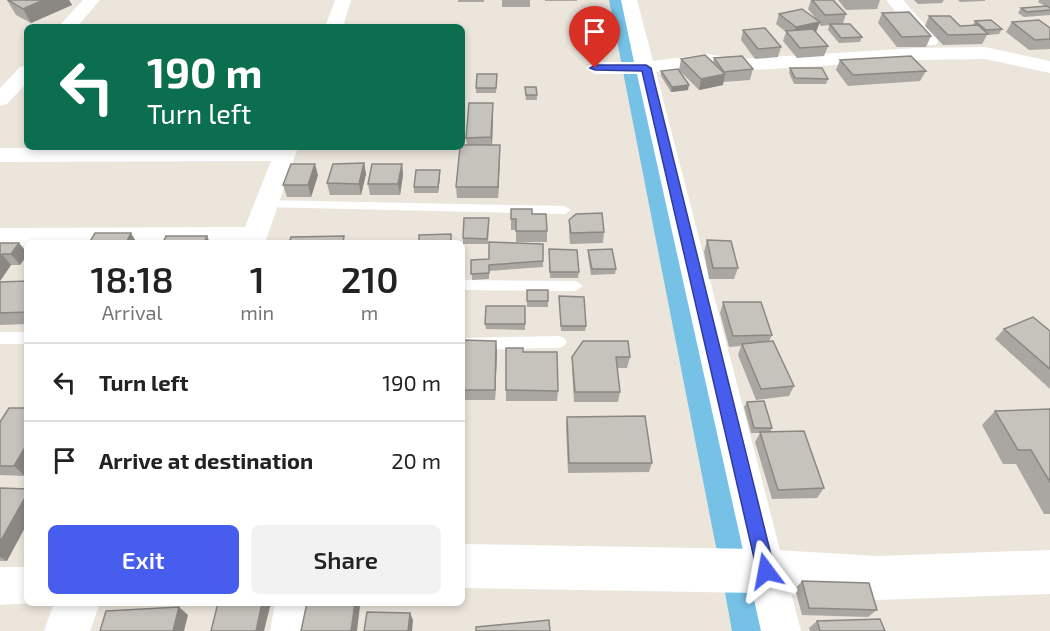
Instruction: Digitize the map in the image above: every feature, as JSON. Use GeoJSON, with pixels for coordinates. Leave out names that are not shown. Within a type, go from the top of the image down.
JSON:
{"type":"FeatureCollection","features":[{"type":"Feature","properties":{"kind":"street"},"geometry":{"type":"LineString","coordinates":[[71,24],[92,0]]}},
{"type":"Feature","properties":{"kind":"street"},"geometry":{"type":"LineString","coordinates":[[335,24],[343,0]]}},
{"type":"Feature","properties":{"kind":"street"},"geometry":{"type":"LineString","coordinates":[[630,0],[781,631]]}},
{"type":"Feature","properties":{"kind":"street"},"geometry":{"type":"LineString","coordinates":[[894,0],[940,54]]}},
{"type":"Feature","properties":{"kind":"street"},"geometry":{"type":"LineString","coordinates":[[595,68],[646,68],[708,60],[737,65],[985,53],[1050,67]]}},
{"type":"Feature","properties":{"kind":"street"},"geometry":{"type":"LineString","coordinates":[[0,100],[24,74]]}},
{"type":"Feature","properties":{"kind":"street"},"geometry":{"type":"LineString","coordinates":[[0,155],[285,151],[253,240],[0,237]]}},
{"type":"Feature","properties":{"kind":"street"},"geometry":{"type":"LineString","coordinates":[[465,566],[766,571],[878,578],[1050,572]]}},
{"type":"Feature","properties":{"kind":"street"},"geometry":{"type":"LineString","coordinates":[[0,586],[24,586]]}},
{"type":"Feature","properties":{"kind":"street"},"geometry":{"type":"LineString","coordinates":[[67,631],[76,606]]}},
{"type":"Feature","properties":{"kind":"street"},"geometry":{"type":"LineString","coordinates":[[290,631],[294,606]]}},
{"type":"Feature","properties":{"kind":"lane"},"geometry":{"type":"LineString","coordinates":[[267,204],[565,210]]}},
{"type":"Feature","properties":{"kind":"lane"},"geometry":{"type":"LineString","coordinates":[[465,285],[576,286]]}},
{"type":"Feature","properties":{"kind":"lane"},"geometry":{"type":"LineString","coordinates":[[0,338],[24,338]]}},
{"type":"Feature","properties":{"kind":"lane"},"geometry":{"type":"LineString","coordinates":[[465,344],[559,342]]}},
{"type":"Feature","properties":{"kind":"building"},"geometry":{"type":"Polygon","coordinates":[[[8,0],[43,0],[23,9],[8,0]]]}},
{"type":"Feature","properties":{"kind":"building"},"geometry":{"type":"Polygon","coordinates":[[[812,0],[833,0],[846,14],[825,15],[812,0]]]}},
{"type":"Feature","properties":{"kind":"building"},"geometry":{"type":"Polygon","coordinates":[[[1047,6],[1050,10],[1027,12],[1021,8],[1047,6]]]}},
{"type":"Feature","properties":{"kind":"building"},"geometry":{"type":"Polygon","coordinates":[[[802,9],[820,22],[796,27],[779,14],[802,9]]]}},
{"type":"Feature","properties":{"kind":"building"},"geometry":{"type":"Polygon","coordinates":[[[909,12],[931,36],[902,37],[882,13],[909,12]]]}},
{"type":"Feature","properties":{"kind":"building"},"geometry":{"type":"Polygon","coordinates":[[[929,16],[950,16],[960,26],[978,25],[988,34],[948,35],[929,16]]]}},
{"type":"Feature","properties":{"kind":"building"},"geometry":{"type":"Polygon","coordinates":[[[991,20],[1002,29],[986,30],[975,21],[991,20]]]}},
{"type":"Feature","properties":{"kind":"building"},"geometry":{"type":"Polygon","coordinates":[[[1039,20],[1050,28],[1050,39],[1035,40],[1012,22],[1039,20]]]}},
{"type":"Feature","properties":{"kind":"building"},"geometry":{"type":"Polygon","coordinates":[[[830,24],[850,24],[862,37],[841,38],[830,24]]]}},
{"type":"Feature","properties":{"kind":"building"},"geometry":{"type":"Polygon","coordinates":[[[765,28],[781,47],[758,49],[743,30],[765,28]]]}},
{"type":"Feature","properties":{"kind":"building"},"geometry":{"type":"Polygon","coordinates":[[[813,29],[828,46],[800,48],[786,31],[813,29]]]}},
{"type":"Feature","properties":{"kind":"building"},"geometry":{"type":"Polygon","coordinates":[[[705,55],[725,74],[701,79],[681,59],[705,55]]]}},
{"type":"Feature","properties":{"kind":"building"},"geometry":{"type":"Polygon","coordinates":[[[742,56],[753,69],[724,72],[714,58],[742,56]]]}},
{"type":"Feature","properties":{"kind":"building"},"geometry":{"type":"Polygon","coordinates":[[[911,56],[926,71],[853,75],[840,60],[911,56]]]}},
{"type":"Feature","properties":{"kind":"building"},"geometry":{"type":"Polygon","coordinates":[[[790,68],[822,68],[828,79],[795,78],[790,68]]]}},
{"type":"Feature","properties":{"kind":"building"},"geometry":{"type":"Polygon","coordinates":[[[678,69],[689,85],[672,87],[661,71],[678,69]]]}},
{"type":"Feature","properties":{"kind":"building"},"geometry":{"type":"Polygon","coordinates":[[[477,74],[497,74],[496,88],[476,88],[477,74]]]}},
{"type":"Feature","properties":{"kind":"building"},"geometry":{"type":"Polygon","coordinates":[[[525,87],[536,87],[537,95],[526,95],[525,87]]]}},
{"type":"Feature","properties":{"kind":"building"},"geometry":{"type":"Polygon","coordinates":[[[469,103],[493,103],[491,137],[466,138],[469,103]]]}},
{"type":"Feature","properties":{"kind":"building"},"geometry":{"type":"Polygon","coordinates":[[[465,145],[500,145],[498,187],[456,187],[460,150],[465,150],[465,145]]]}},
{"type":"Feature","properties":{"kind":"building"},"geometry":{"type":"Polygon","coordinates":[[[364,163],[359,184],[327,183],[333,164],[364,163]]]}},
{"type":"Feature","properties":{"kind":"building"},"geometry":{"type":"Polygon","coordinates":[[[291,164],[315,164],[308,185],[283,185],[291,164]]]}},
{"type":"Feature","properties":{"kind":"building"},"geometry":{"type":"Polygon","coordinates":[[[372,164],[402,164],[398,184],[368,184],[372,164]]]}},
{"type":"Feature","properties":{"kind":"building"},"geometry":{"type":"Polygon","coordinates":[[[416,170],[440,170],[438,187],[414,187],[416,170]]]}},
{"type":"Feature","properties":{"kind":"building"},"geometry":{"type":"Polygon","coordinates":[[[511,209],[532,209],[532,214],[546,214],[547,231],[516,231],[516,219],[511,219],[511,209]]]}},
{"type":"Feature","properties":{"kind":"building"},"geometry":{"type":"Polygon","coordinates":[[[602,213],[604,232],[571,233],[569,220],[576,214],[602,213]]]}},
{"type":"Feature","properties":{"kind":"building"},"geometry":{"type":"Polygon","coordinates":[[[464,218],[489,218],[487,239],[463,238],[464,218]]]}},
{"type":"Feature","properties":{"kind":"building"},"geometry":{"type":"Polygon","coordinates":[[[95,233],[131,233],[128,240],[91,240],[95,233]]]}},
{"type":"Feature","properties":{"kind":"building"},"geometry":{"type":"Polygon","coordinates":[[[451,234],[451,240],[419,240],[419,235],[451,234]]]}},
{"type":"Feature","properties":{"kind":"building"},"geometry":{"type":"Polygon","coordinates":[[[166,236],[207,236],[205,240],[164,240],[166,236]]]}},
{"type":"Feature","properties":{"kind":"building"},"geometry":{"type":"Polygon","coordinates":[[[344,236],[343,240],[290,240],[291,237],[344,236]]]}},
{"type":"Feature","properties":{"kind":"building"},"geometry":{"type":"Polygon","coordinates":[[[707,240],[731,241],[738,268],[713,268],[707,240]]]}},
{"type":"Feature","properties":{"kind":"building"},"geometry":{"type":"Polygon","coordinates":[[[489,242],[543,244],[543,261],[489,265],[489,273],[471,274],[471,260],[489,259],[489,242]]]}},
{"type":"Feature","properties":{"kind":"building"},"geometry":{"type":"Polygon","coordinates":[[[0,243],[19,243],[11,254],[2,254],[0,257],[0,243]]]}},
{"type":"Feature","properties":{"kind":"building"},"geometry":{"type":"Polygon","coordinates":[[[549,249],[577,250],[579,272],[550,272],[549,249]]]}},
{"type":"Feature","properties":{"kind":"building"},"geometry":{"type":"Polygon","coordinates":[[[612,249],[616,269],[592,269],[588,250],[612,249]]]}},
{"type":"Feature","properties":{"kind":"building"},"geometry":{"type":"Polygon","coordinates":[[[24,281],[24,312],[0,313],[0,282],[24,281]]]}},
{"type":"Feature","properties":{"kind":"building"},"geometry":{"type":"Polygon","coordinates":[[[527,290],[548,290],[548,301],[527,301],[527,290]]]}},
{"type":"Feature","properties":{"kind":"building"},"geometry":{"type":"Polygon","coordinates":[[[559,296],[584,297],[586,326],[561,326],[559,296]]]}},
{"type":"Feature","properties":{"kind":"building"},"geometry":{"type":"Polygon","coordinates":[[[723,302],[761,302],[772,335],[733,336],[723,302]]]}},
{"type":"Feature","properties":{"kind":"building"},"geometry":{"type":"Polygon","coordinates":[[[486,306],[525,306],[525,324],[485,324],[486,306]]]}},
{"type":"Feature","properties":{"kind":"building"},"geometry":{"type":"Polygon","coordinates":[[[1033,317],[1050,331],[1050,369],[1004,329],[1033,317]]]}},
{"type":"Feature","properties":{"kind":"building"},"geometry":{"type":"Polygon","coordinates":[[[465,340],[496,341],[495,390],[465,390],[465,340]]]}},
{"type":"Feature","properties":{"kind":"building"},"geometry":{"type":"Polygon","coordinates":[[[583,341],[628,341],[630,357],[616,357],[620,392],[575,392],[572,357],[583,341]]]}},
{"type":"Feature","properties":{"kind":"building"},"geometry":{"type":"Polygon","coordinates":[[[773,341],[794,386],[761,389],[742,344],[773,341]]]}},
{"type":"Feature","properties":{"kind":"building"},"geometry":{"type":"Polygon","coordinates":[[[506,348],[523,348],[523,352],[557,352],[558,391],[506,390],[506,348]]]}},
{"type":"Feature","properties":{"kind":"building"},"geometry":{"type":"Polygon","coordinates":[[[764,401],[772,428],[754,428],[747,402],[764,401]]]}},
{"type":"Feature","properties":{"kind":"building"},"geometry":{"type":"Polygon","coordinates":[[[9,408],[24,408],[24,449],[14,466],[0,466],[0,422],[9,408]]]}},
{"type":"Feature","properties":{"kind":"building"},"geometry":{"type":"Polygon","coordinates":[[[1050,409],[1050,482],[1031,450],[1018,450],[995,411],[1050,409]]]}},
{"type":"Feature","properties":{"kind":"building"},"geometry":{"type":"Polygon","coordinates":[[[645,416],[652,463],[569,463],[567,417],[645,416]]]}},
{"type":"Feature","properties":{"kind":"building"},"geometry":{"type":"Polygon","coordinates":[[[804,431],[824,488],[778,490],[760,432],[804,431]]]}},
{"type":"Feature","properties":{"kind":"building"},"geometry":{"type":"Polygon","coordinates":[[[0,488],[24,489],[24,499],[0,542],[0,488]]]}},
{"type":"Feature","properties":{"kind":"building"},"geometry":{"type":"Polygon","coordinates":[[[802,581],[869,583],[877,610],[809,608],[802,581]]]}},
{"type":"Feature","properties":{"kind":"building"},"geometry":{"type":"Polygon","coordinates":[[[217,606],[261,606],[256,631],[211,631],[217,606]]]}},
{"type":"Feature","properties":{"kind":"building"},"geometry":{"type":"Polygon","coordinates":[[[306,606],[355,606],[351,631],[301,631],[306,606]]]}},
{"type":"Feature","properties":{"kind":"building"},"geometry":{"type":"Polygon","coordinates":[[[179,607],[173,631],[100,631],[106,611],[179,607]]]}},
{"type":"Feature","properties":{"kind":"building"},"geometry":{"type":"Polygon","coordinates":[[[367,612],[410,613],[408,631],[364,631],[367,612]]]}},
{"type":"Feature","properties":{"kind":"building"},"geometry":{"type":"Polygon","coordinates":[[[880,619],[885,631],[820,631],[817,621],[880,619]]]}},
{"type":"Feature","properties":{"kind":"building"},"geometry":{"type":"Polygon","coordinates":[[[549,620],[550,631],[476,631],[476,627],[549,620]]]}},
{"type":"Feature","properties":{"kind":"waterway"},"geometry":{"type":"LineString","coordinates":[[617,0],[734,547]]}},
{"type":"Feature","properties":{"kind":"waterway"},"geometry":{"type":"LineString","coordinates":[[742,587],[751,631]]}},
{"type":"Feature","properties":{"kind":"route"},"geometry":{"type":"LineString","coordinates":[[595,68],[646,68],[766,571]]}}]}
